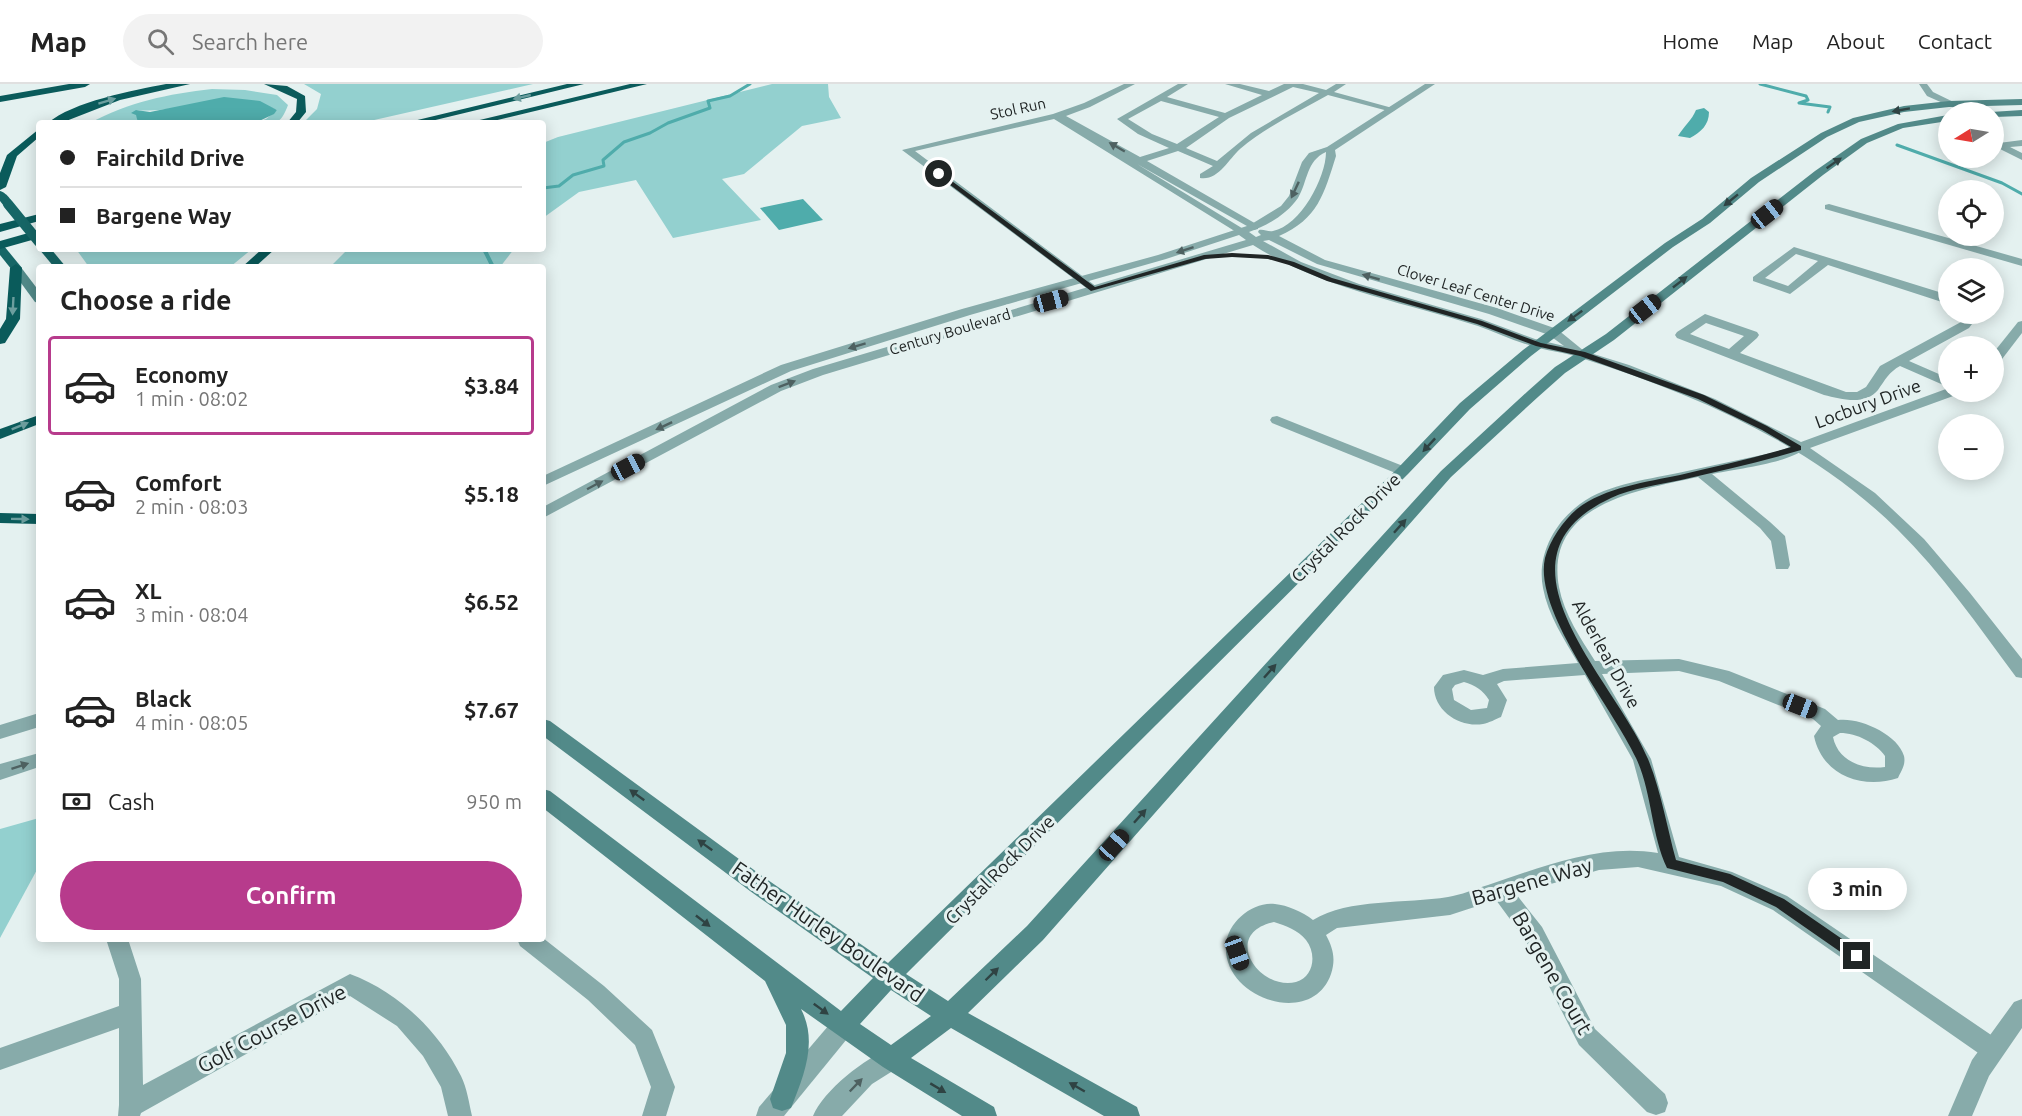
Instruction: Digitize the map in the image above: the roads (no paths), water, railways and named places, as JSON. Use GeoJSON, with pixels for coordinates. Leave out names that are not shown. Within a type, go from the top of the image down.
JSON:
{"type":"FeatureCollection","features":[{"type":"Feature","properties":{"kind":"highway"},"geometry":{"type":"LineString","coordinates":[[0,99],[86,84]]}},
{"type":"Feature","properties":{"kind":"highway"},"geometry":{"type":"LineString","coordinates":[[59,120],[113,99],[184,84]]}},
{"type":"Feature","properties":{"kind":"highway"},"geometry":{"type":"LineString","coordinates":[[268,84],[284,88],[302,98],[301,112],[294,120]]}},
{"type":"Feature","properties":{"kind":"highway"},"geometry":{"type":"LineString","coordinates":[[423,120],[579,84]]}},
{"type":"Feature","properties":{"kind":"highway"},"geometry":{"type":"LineString","coordinates":[[486,120],[645,85]]}},
{"type":"Feature","properties":{"kind":"highway"},"geometry":{"type":"LineString","coordinates":[[522,120],[645,85]]}},
{"type":"Feature","properties":{"kind":"highway"},"geometry":{"type":"LineString","coordinates":[[0,187],[12,155],[36,135]]}},
{"type":"Feature","properties":{"kind":"highway"},"geometry":{"type":"LineString","coordinates":[[0,194],[36,238]]}},
{"type":"Feature","properties":{"kind":"highway"},"geometry":{"type":"LineString","coordinates":[[0,228],[36,218]]}},
{"type":"Feature","properties":{"kind":"highway"},"geometry":{"type":"LineString","coordinates":[[0,340],[13,319],[16,268],[0,246],[36,235]]}},
{"type":"Feature","properties":{"kind":"highway"},"geometry":{"type":"LineString","coordinates":[[252,264],[266,252]]}},
{"type":"Feature","properties":{"kind":"highway"},"geometry":{"type":"LineString","coordinates":[[0,434],[36,420]]}},
{"type":"Feature","properties":{"kind":"highway"},"geometry":{"type":"LineString","coordinates":[[0,518],[36,519]]}},
{"type":"Feature","properties":{"kind":"main road","name":"Crystal Rock Drive"},"geometry":{"type":"LineString","coordinates":[[2004,104],[2022,102]]}},
{"type":"Feature","properties":{"kind":"main road","name":"Crystal Rock Drive"},"geometry":{"type":"LineString","coordinates":[[843,1026],[889,976],[1403,471],[1465,406],[1539,344],[1669,245],[1706,221],[1755,180],[1824,135],[1856,120],[1884,112],[1938,111]]}},
{"type":"Feature","properties":{"kind":"main road"},"geometry":{"type":"LineString","coordinates":[[2004,114],[2022,113]]}},
{"type":"Feature","properties":{"kind":"main road","name":"Crystal Rock Drive"},"geometry":{"type":"LineString","coordinates":[[891,1059],[950,1015],[1035,933],[1446,474],[1533,394],[1582,354],[1610,337],[1819,173],[1864,141],[1938,114]]}},
{"type":"Feature","properties":{"kind":"main road"},"geometry":{"type":"LineString","coordinates":[[16,268],[36,295]]}},
{"type":"Feature","properties":{"kind":"main road","name":"Father Hurley Boulevard"},"geometry":{"type":"LineString","coordinates":[[546,728],[889,976],[950,1015],[1128,1116]]}},
{"type":"Feature","properties":{"kind":"main road"},"geometry":{"type":"LineString","coordinates":[[546,799],[843,1026],[891,1059],[985,1116]]}},
{"type":"Feature","properties":{"kind":"main road"},"geometry":{"type":"LineString","coordinates":[[774,975],[798,1024],[798,1053],[775,1107]]}},
{"type":"Feature","properties":{"kind":"street","name":"Stol Run"},"geometry":{"type":"LineString","coordinates":[[1079,280],[907,150],[1056,116],[1087,105],[1131,84]]}},
{"type":"Feature","properties":{"kind":"street"},"geometry":{"type":"LineString","coordinates":[[1184,84],[1122,119],[1162,143],[1178,148],[1197,159],[1219,165]]}},
{"type":"Feature","properties":{"kind":"street"},"geometry":{"type":"LineString","coordinates":[[1229,84],[1270,94]]}},
{"type":"Feature","properties":{"kind":"street"},"geometry":{"type":"LineString","coordinates":[[1056,116],[1065,118],[1134,161],[1178,148],[1198,137],[1226,116],[1292,84],[1392,109]]}},
{"type":"Feature","properties":{"kind":"street"},"geometry":{"type":"LineString","coordinates":[[1204,176],[1214,172],[1245,141],[1342,84]]}},
{"type":"Feature","properties":{"kind":"street","name":"Century Boulevard"},"geometry":{"type":"LineString","coordinates":[[546,481],[786,368],[1254,227],[1285,208],[1294,196],[1307,162],[1431,84]]}},
{"type":"Feature","properties":{"kind":"street"},"geometry":{"type":"LineString","coordinates":[[1923,84],[1939,102]]}},
{"type":"Feature","properties":{"kind":"street"},"geometry":{"type":"LineString","coordinates":[[1160,98],[1226,116]]}},
{"type":"Feature","properties":{"kind":"street"},"geometry":{"type":"LineString","coordinates":[[2004,144],[2022,143]]}},
{"type":"Feature","properties":{"kind":"street","name":"Century Boulevard"},"geometry":{"type":"LineString","coordinates":[[546,511],[776,388],[818,372],[1254,242],[1288,228],[1306,213],[1317,198],[1331,156],[1330,149]]}},
{"type":"Feature","properties":{"kind":"street"},"geometry":{"type":"LineString","coordinates":[[2004,149],[2022,157]]}},
{"type":"Feature","properties":{"kind":"street","name":"Clover Leaf Center Drive"},"geometry":{"type":"LineString","coordinates":[[1134,161],[1321,262],[1493,311],[1554,332],[1582,354]]}},
{"type":"Feature","properties":{"kind":"street","name":"Clover Leaf Center Drive"},"geometry":{"type":"LineString","coordinates":[[1134,161],[1254,242],[1291,263],[1330,279],[1479,322],[1539,344],[1582,354]]}},
{"type":"Feature","properties":{"kind":"street"},"geometry":{"type":"LineString","coordinates":[[1829,207],[2022,263]]}},
{"type":"Feature","properties":{"kind":"street"},"geometry":{"type":"LineString","coordinates":[[1827,260],[1790,290],[1757,279],[1794,250],[1827,260],[1938,298]]}},
{"type":"Feature","properties":{"kind":"street"},"geometry":{"type":"LineString","coordinates":[[1204,257],[1252,255],[1291,263]]}},
{"type":"Feature","properties":{"kind":"street"},"geometry":{"type":"LineString","coordinates":[[1079,280],[1094,289]]}},
{"type":"Feature","properties":{"kind":"street"},"geometry":{"type":"LineString","coordinates":[[1731,354],[1753,335],[1705,318],[1681,335],[1828,392],[1859,396],[1871,390],[1885,369],[1966,324]]}},
{"type":"Feature","properties":{"kind":"street"},"geometry":{"type":"LineString","coordinates":[[2004,348],[2022,325]]}},
{"type":"Feature","properties":{"kind":"street"},"geometry":{"type":"LineString","coordinates":[[1582,354],[1701,397],[1764,428],[1845,478],[1901,524],[1931,557],[2022,672]]}},
{"type":"Feature","properties":{"kind":"street"},"geometry":{"type":"LineString","coordinates":[[1899,361],[1938,379]]}},
{"type":"Feature","properties":{"kind":"street","name":"Locbury Drive"},"geometry":{"type":"LineString","coordinates":[[1798,448],[1938,397]]}},
{"type":"Feature","properties":{"kind":"street"},"geometry":{"type":"LineString","coordinates":[[1277,420],[1403,471]]}},
{"type":"Feature","properties":{"kind":"street","name":"Alderleaf Drive"},"geometry":{"type":"LineString","coordinates":[[1671,864],[1642,759],[1563,622],[1551,588],[1550,558],[1562,531],[1581,510],[1609,495],[1798,448]]}},
{"type":"Feature","properties":{"kind":"street"},"geometry":{"type":"LineString","coordinates":[[1702,473],[1765,525],[1779,540],[1782,565]]}},
{"type":"Feature","properties":{"kind":"street"},"geometry":{"type":"LineString","coordinates":[[1483,682],[1503,675],[1589,668],[1679,665],[1724,676],[1819,714],[1834,727]]}},
{"type":"Feature","properties":{"kind":"street"},"geometry":{"type":"LineString","coordinates":[[0,732],[36,721]]}},
{"type":"Feature","properties":{"kind":"street"},"geometry":{"type":"LineString","coordinates":[[0,772],[36,761]]}},
{"type":"Feature","properties":{"kind":"street","name":"Bargene Way"},"geometry":{"type":"LineString","coordinates":[[1313,931],[1333,919],[1450,906],[1549,874],[1599,861],[1638,858],[1725,878],[1780,903],[1992,1049]]}},
{"type":"Feature","properties":{"kind":"street","name":"Bargene Court"},"geometry":{"type":"LineString","coordinates":[[1501,891],[1534,934],[1587,1036],[1656,1103]]}},
{"type":"Feature","properties":{"kind":"street"},"geometry":{"type":"LineString","coordinates":[[118,942],[130,980],[130,1111]]}},
{"type":"Feature","properties":{"kind":"street"},"geometry":{"type":"LineString","coordinates":[[532,942],[596,993],[644,1038],[663,1087],[654,1116]]}},
{"type":"Feature","properties":{"kind":"street","name":"Golf Course Drive"},"geometry":{"type":"LineString","coordinates":[[130,1111],[350,984],[405,1018],[431,1048],[452,1083],[460,1116]]}},
{"type":"Feature","properties":{"kind":"street"},"geometry":{"type":"LineString","coordinates":[[1960,1116],[1980,1068],[2022,1010]]}},
{"type":"Feature","properties":{"kind":"street"},"geometry":{"type":"LineString","coordinates":[[0,1059],[130,1013]]}},
{"type":"Feature","properties":{"kind":"street","name":"Crystal Rock Drive"},"geometry":{"type":"LineString","coordinates":[[775,1107],[843,1026]]}},
{"type":"Feature","properties":{"kind":"street","name":"Crystal Rock Drive"},"geometry":{"type":"LineString","coordinates":[[825,1116],[864,1076],[891,1059]]}},
{"type":"Feature","properties":{"kind":"waterway"},"geometry":{"type":"LineString","coordinates":[[546,188],[559,186],[573,175],[604,166],[603,160],[624,142],[710,108],[708,101],[730,96],[750,84]]}},
{"type":"Feature","properties":{"kind":"waterway"},"geometry":{"type":"LineString","coordinates":[[1760,84],[1806,96],[1808,100],[1799,103],[1830,107],[1828,112]]}},
{"type":"Feature","properties":{"kind":"waterway"},"geometry":{"type":"LineString","coordinates":[[1897,145],[2002,183],[2022,194]]}},
{"type":"Feature","properties":{"kind":"waterway"},"geometry":{"type":"LineString","coordinates":[[486,252],[492,264]]}}]}
